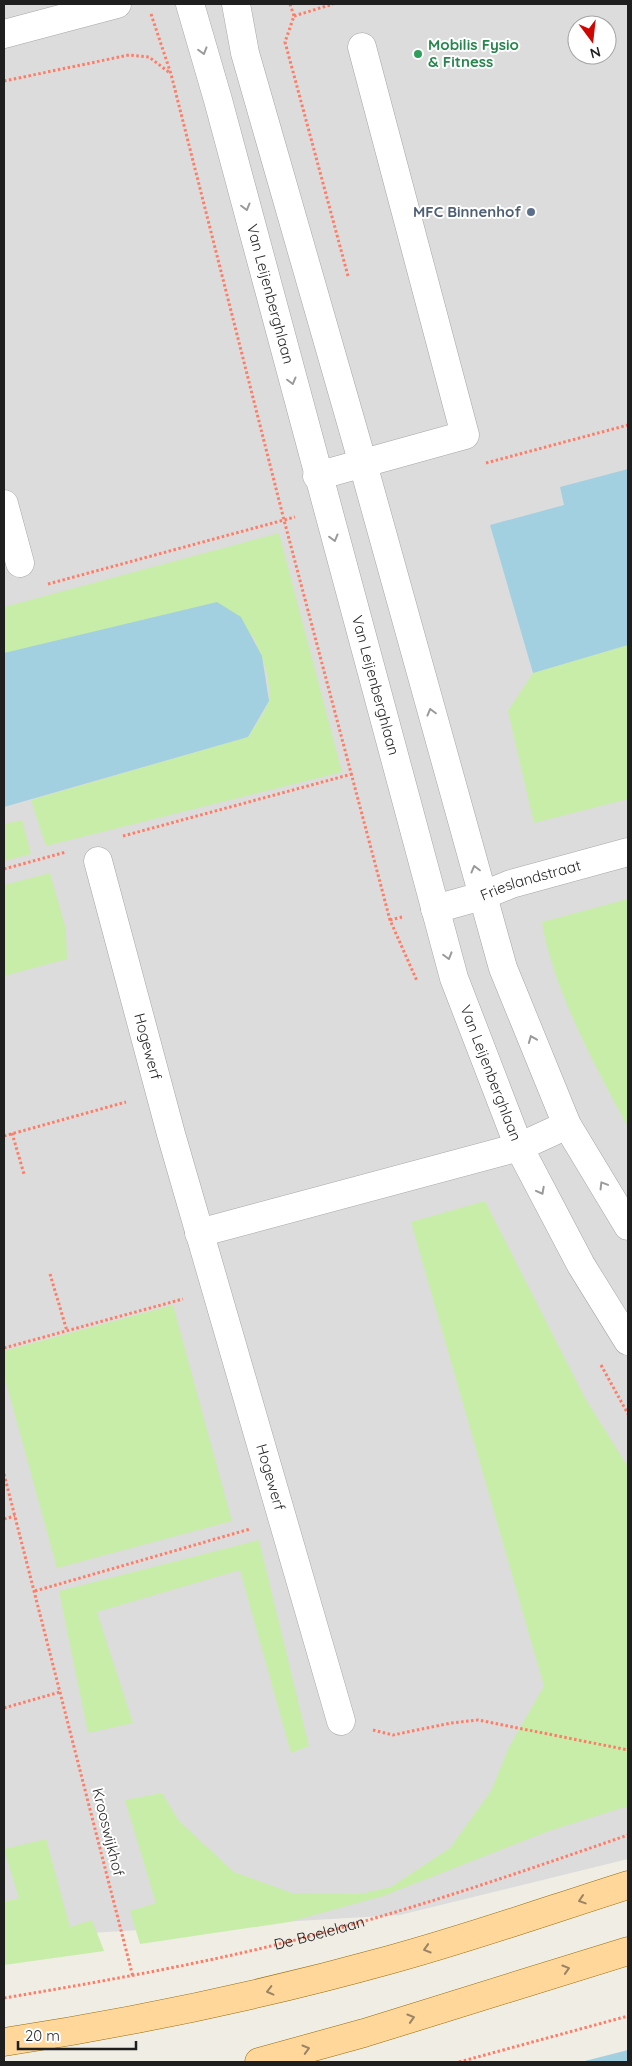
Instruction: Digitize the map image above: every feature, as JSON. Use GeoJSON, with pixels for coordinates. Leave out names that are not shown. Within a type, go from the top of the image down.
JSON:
{"type":"FeatureCollection","features":[{"type":"Feature","properties":{"kind":"main road"},"geometry":{"type":"LineString","coordinates":[[4,2042],[79,2030],[248,1996],[390,1960],[628,1885]]}},
{"type":"Feature","properties":{"kind":"main road"},"geometry":{"type":"LineString","coordinates":[[259,2062],[364,2033],[628,1951]]}},
{"type":"Feature","properties":{"kind":"street"},"geometry":{"type":"LineString","coordinates":[[4,34],[117,4]]}},
{"type":"Feature","properties":{"kind":"street","name":"Van Leijenberghlaan"},"geometry":{"type":"LineString","coordinates":[[190,4],[454,978],[519,1147],[581,1265],[628,1341]]}},
{"type":"Feature","properties":{"kind":"street"},"geometry":{"type":"LineString","coordinates":[[236,4],[244,53],[363,464],[503,968],[567,1125],[628,1226]]}},
{"type":"Feature","properties":{"kind":"street"},"geometry":{"type":"LineString","coordinates":[[317,476],[465,435],[362,48]]}},
{"type":"Feature","properties":{"kind":"street"},"geometry":{"type":"LineString","coordinates":[[4,504],[20,563]]}},
{"type":"Feature","properties":{"kind":"street","name":"Frieslandstraat"},"geometry":{"type":"LineString","coordinates":[[435,910],[482,896],[511,884],[628,852]]}},
{"type":"Feature","properties":{"kind":"street","name":"Hogewerf"},"geometry":{"type":"LineString","coordinates":[[87,855],[159,1092],[341,1721]]}},
{"type":"Feature","properties":{"kind":"street"},"geometry":{"type":"LineString","coordinates":[[199,1233],[519,1147],[567,1125]]}},
{"type":"Feature","properties":{"kind":"path"},"geometry":{"type":"LineString","coordinates":[[290,4],[294,16],[285,42],[349,282]]}},
{"type":"Feature","properties":{"kind":"path"},"geometry":{"type":"LineString","coordinates":[[294,16],[333,4]]}},
{"type":"Feature","properties":{"kind":"path"},"geometry":{"type":"LineString","coordinates":[[150,13],[171,74],[284,520],[368,836]]}},
{"type":"Feature","properties":{"kind":"path"},"geometry":{"type":"LineString","coordinates":[[244,53],[285,42]]}},
{"type":"Feature","properties":{"kind":"path"},"geometry":{"type":"LineString","coordinates":[[4,81],[129,54],[148,57],[171,74]]}},
{"type":"Feature","properties":{"kind":"path"},"geometry":{"type":"LineString","coordinates":[[171,74],[206,62]]}},
{"type":"Feature","properties":{"kind":"path"},"geometry":{"type":"LineString","coordinates":[[523,454],[628,425]]}},
{"type":"Feature","properties":{"kind":"path"},"geometry":{"type":"LineString","coordinates":[[47,584],[326,508]]}},
{"type":"Feature","properties":{"kind":"path"},"geometry":{"type":"LineString","coordinates":[[122,836],[352,774]]}},
{"type":"Feature","properties":{"kind":"path"},"geometry":{"type":"LineString","coordinates":[[4,869],[87,855]]}},
{"type":"Feature","properties":{"kind":"path"},"geometry":{"type":"LineString","coordinates":[[4,1136],[159,1092]]}},
{"type":"Feature","properties":{"kind":"path"},"geometry":{"type":"LineString","coordinates":[[12,1133],[24,1174]]}},
{"type":"Feature","properties":{"kind":"path"},"geometry":{"type":"LineString","coordinates":[[50,1274],[67,1331]]}},
{"type":"Feature","properties":{"kind":"path"},"geometry":{"type":"LineString","coordinates":[[4,1348],[215,1290]]}},
{"type":"Feature","properties":{"kind":"path","name":"Krooswijkhof"},"geometry":{"type":"LineString","coordinates":[[4,1474],[133,1977]]}},
{"type":"Feature","properties":{"kind":"path"},"geometry":{"type":"LineString","coordinates":[[4,1520],[15,1516]]}},
{"type":"Feature","properties":{"kind":"path"},"geometry":{"type":"LineString","coordinates":[[35,1591],[282,1520]]}},
{"type":"Feature","properties":{"kind":"path"},"geometry":{"type":"LineString","coordinates":[[4,1708],[60,1692]]}},
{"type":"Feature","properties":{"kind":"path"},"geometry":{"type":"LineString","coordinates":[[341,1721],[393,1735],[451,1723],[478,1720],[628,1750]]}},
{"type":"Feature","properties":{"kind":"path","name":"De Boelelaan"},"geometry":{"type":"LineString","coordinates":[[4,1998],[133,1977],[321,1933],[441,1898],[628,1835]]}},
{"type":"Feature","properties":{"kind":"path"},"geometry":{"type":"LineString","coordinates":[[458,2062],[628,2016]]}},
{"type":"Feature","properties":{"kind":"shaded area"},"geometry":{"type":"Polygon","coordinates":[[[4,4],[628,4],[628,1859],[400,1915],[4,1938],[4,4]]]}},
{"type":"Feature","properties":{"kind":"green space"},"geometry":{"type":"Polygon","coordinates":[[[279,533],[342,772],[46,846],[31,800],[248,737],[268,704],[269,684],[263,659],[253,636],[4,653],[4,607],[279,533]]]}},
{"type":"Feature","properties":{"kind":"green space"},"geometry":{"type":"Polygon","coordinates":[[[628,645],[628,799],[534,823],[508,711],[533,673],[628,645]]]}},
{"type":"Feature","properties":{"kind":"green space"},"geometry":{"type":"Polygon","coordinates":[[[22,820],[31,854],[4,861],[4,824],[22,820]]]}},
{"type":"Feature","properties":{"kind":"green space"},"geometry":{"type":"Polygon","coordinates":[[[50,873],[66,929],[67,959],[4,976],[4,885],[50,873]]]}},
{"type":"Feature","properties":{"kind":"green space"},"geometry":{"type":"Polygon","coordinates":[[[628,899],[628,1127],[577,1028],[565,1000],[547,947],[542,922],[628,899]]]}},
{"type":"Feature","properties":{"kind":"green space"},"geometry":{"type":"Polygon","coordinates":[[[485,1201],[585,1398],[628,1467],[628,1806],[549,1831],[383,1896],[289,1922],[140,1944],[130,1911],[156,1903],[125,1800],[162,1793],[179,1821],[234,1872],[292,1893],[360,1894],[391,1887],[450,1848],[491,1791],[509,1747],[544,1686],[411,1222],[485,1201]]]}},
{"type":"Feature","properties":{"kind":"green space"},"geometry":{"type":"Polygon","coordinates":[[[173,1305],[232,1521],[57,1568],[4,1375],[4,1351],[173,1305]]]}},
{"type":"Feature","properties":{"kind":"green space"},"geometry":{"type":"Polygon","coordinates":[[[259,1540],[309,1746],[291,1753],[240,1570],[97,1612],[133,1723],[88,1733],[59,1591],[259,1540]]]}},
{"type":"Feature","properties":{"kind":"green space"},"geometry":{"type":"Polygon","coordinates":[[[46,1839],[70,1927],[92,1920],[104,1951],[4,1965],[4,1902],[19,1898],[4,1849],[46,1839]]]}},
{"type":"Feature","properties":{"kind":"water"},"geometry":{"type":"Polygon","coordinates":[[[628,469],[628,645],[533,673],[490,525],[564,505],[560,487],[628,469]]]}},
{"type":"Feature","properties":{"kind":"water"},"geometry":{"type":"Polygon","coordinates":[[[217,602],[241,617],[262,656],[269,701],[248,737],[4,807],[4,653],[217,602]]]}},
{"type":"Feature","properties":{"kind":"water"},"geometry":{"type":"Polygon","coordinates":[[[628,2050],[628,2062],[581,2062],[628,2050]]]}},
{"type":"Feature","properties":{"kind":"place","name":"Mobilis Fysio & Fitness"},"geometry":{"type":"Point","coordinates":[418,54]}},
{"type":"Feature","properties":{"kind":"place","name":"MFC Binnenhof"},"geometry":{"type":"Point","coordinates":[531,212]}}]}
